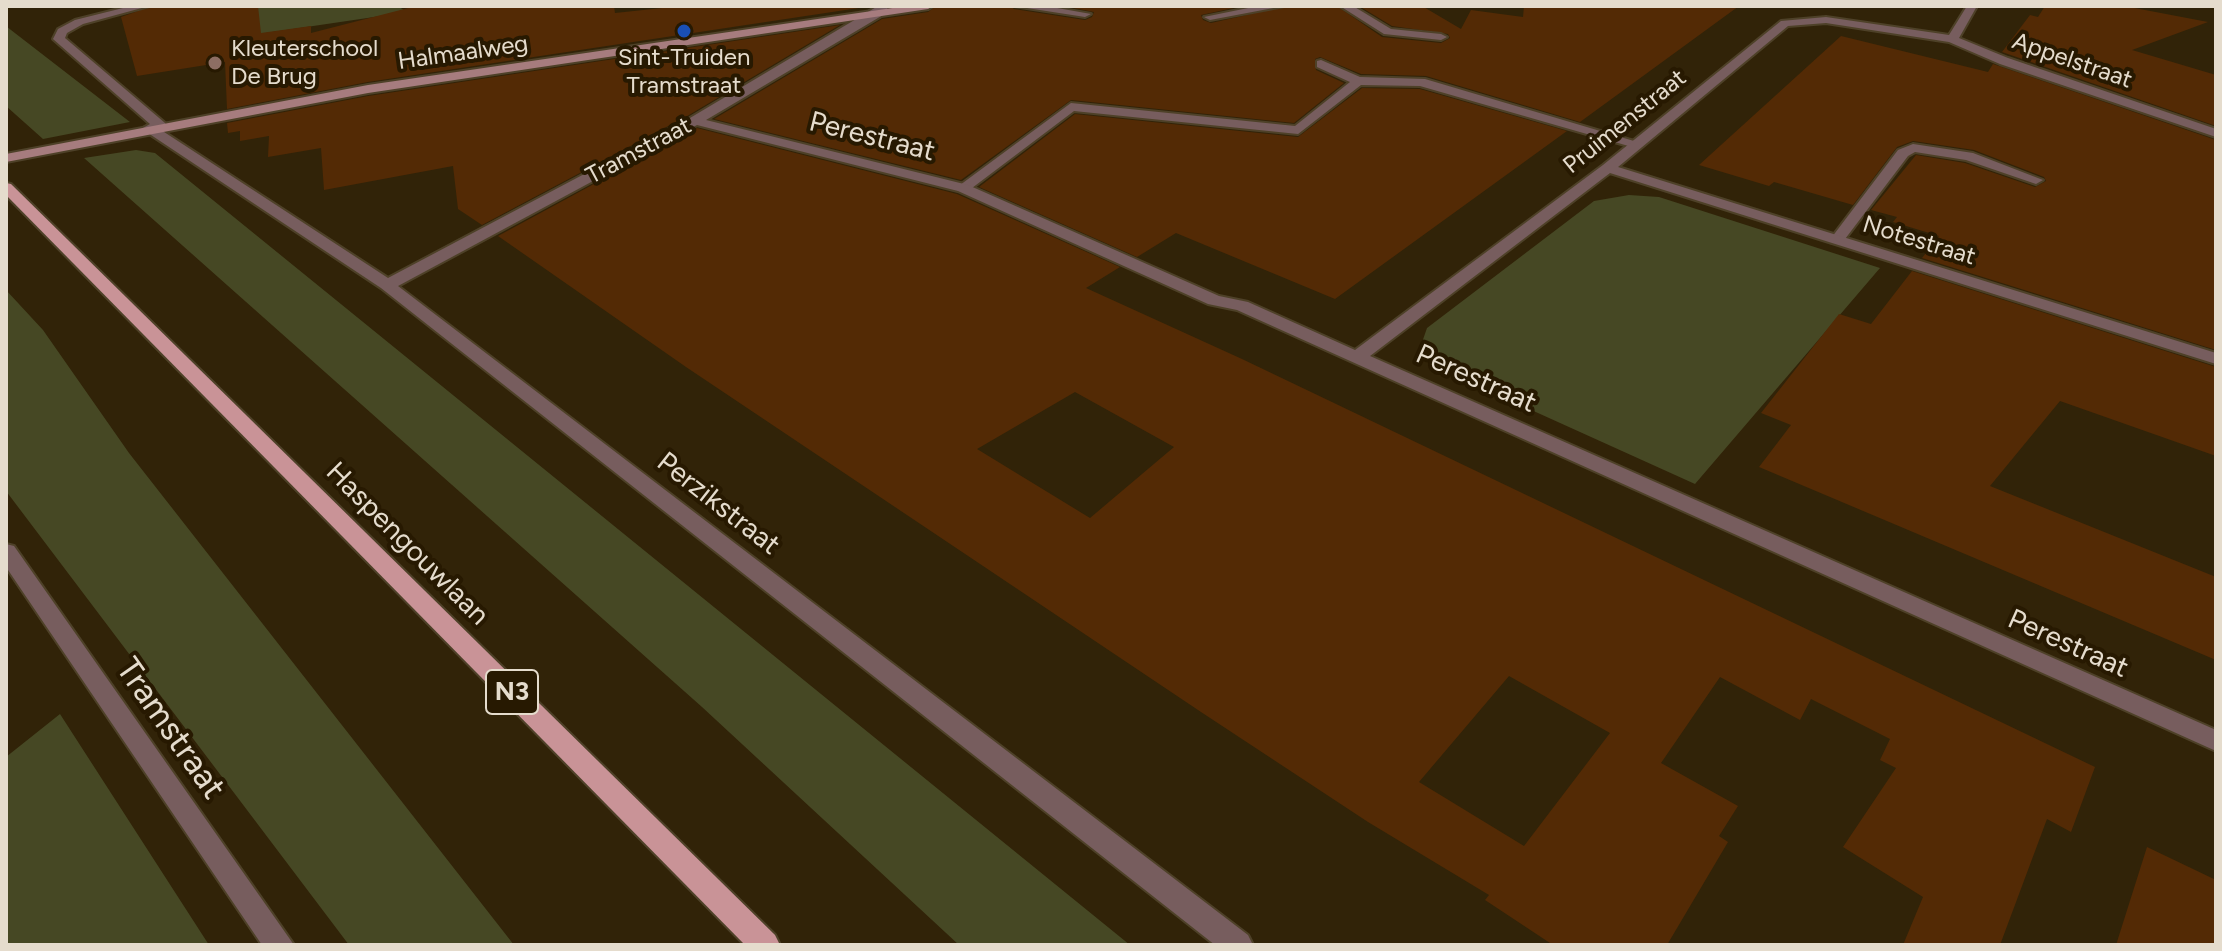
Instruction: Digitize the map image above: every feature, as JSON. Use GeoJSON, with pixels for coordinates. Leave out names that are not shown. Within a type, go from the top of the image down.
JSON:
{"type":"FeatureCollection","features":[{"type":"Feature","properties":{"kind":"main road","name":"Haspengouwlaan"},"geometry":{"type":"LineString","coordinates":[[6,187],[765,945]]}},
{"type":"Feature","properties":{"kind":"street","name":"Perzikstraat"},"geometry":{"type":"LineString","coordinates":[[144,6],[79,22],[62,31],[59,39],[155,127],[387,285],[1238,945]]}},
{"type":"Feature","properties":{"kind":"street","name":"Halmaalweg"},"geometry":{"type":"LineString","coordinates":[[6,158],[155,127],[368,89],[881,10],[928,6]]}},
{"type":"Feature","properties":{"kind":"street"},"geometry":{"type":"LineString","coordinates":[[1019,6],[1085,14]]}},
{"type":"Feature","properties":{"kind":"street"},"geometry":{"type":"LineString","coordinates":[[1210,17],[1279,6]]}},
{"type":"Feature","properties":{"kind":"street"},"geometry":{"type":"LineString","coordinates":[[1345,6],[1388,32],[1441,37]]}},
{"type":"Feature","properties":{"kind":"street"},"geometry":{"type":"LineString","coordinates":[[1952,39],[1972,6]]}},
{"type":"Feature","properties":{"kind":"street","name":"Tramstraat"},"geometry":{"type":"LineString","coordinates":[[387,285],[695,121],[881,10]]}},
{"type":"Feature","properties":{"kind":"street","name":"Pruimenstraat"},"geometry":{"type":"LineString","coordinates":[[1357,357],[1608,168],[1785,23],[1826,20],[1952,39]]}},
{"type":"Feature","properties":{"kind":"street","name":"Appelstraat"},"geometry":{"type":"LineString","coordinates":[[1952,39],[2004,61],[2216,133]]}},
{"type":"Feature","properties":{"kind":"street"},"geometry":{"type":"LineString","coordinates":[[1321,64],[1358,81],[1421,82],[1637,144]]}},
{"type":"Feature","properties":{"kind":"street"},"geometry":{"type":"LineString","coordinates":[[963,188],[1071,107],[1298,130],[1358,81]]}},
{"type":"Feature","properties":{"kind":"street","name":"Perestraat"},"geometry":{"type":"LineString","coordinates":[[695,121],[963,188],[1214,300],[1242,306],[2216,741]]}},
{"type":"Feature","properties":{"kind":"street"},"geometry":{"type":"LineString","coordinates":[[1837,240],[1903,153],[1913,148],[1968,156],[2036,180]]}},
{"type":"Feature","properties":{"kind":"street","name":"Notestraat"},"geometry":{"type":"LineString","coordinates":[[1608,168],[2216,359]]}},
{"type":"Feature","properties":{"kind":"street","name":"Tramstraat"},"geometry":{"type":"LineString","coordinates":[[6,551],[279,945]]}},
{"type":"Feature","properties":{"kind":"green space"},"geometry":{"type":"Polygon","coordinates":[[[221,6],[397,6],[408,12],[232,38],[221,6]]]}},
{"type":"Feature","properties":{"kind":"green space"},"geometry":{"type":"Polygon","coordinates":[[[6,26],[130,122],[43,139],[6,106],[6,26]]]}},
{"type":"Feature","properties":{"kind":"green space"},"geometry":{"type":"Polygon","coordinates":[[[136,150],[155,153],[1130,945],[959,945],[702,707],[84,158],[136,150]]]}},
{"type":"Feature","properties":{"kind":"green space"},"geometry":{"type":"Polygon","coordinates":[[[1629,195],[1659,197],[1880,268],[1695,484],[1434,366],[1419,351],[1427,328],[1594,201],[1629,195]]]}},
{"type":"Feature","properties":{"kind":"green space"},"geometry":{"type":"Polygon","coordinates":[[[6,290],[43,330],[129,453],[514,945],[349,945],[6,491],[6,290]]]}},
{"type":"Feature","properties":{"kind":"green space"},"geometry":{"type":"Polygon","coordinates":[[[60,714],[209,945],[6,945],[6,757],[60,714]]]}},
{"type":"Feature","properties":{"kind":"building"},"geometry":{"type":"Polygon","coordinates":[[[152,6],[258,6],[261,33],[311,26],[311,33],[416,6],[614,6],[615,13],[681,6],[872,6],[368,82],[227,109],[225,62],[137,76],[121,17],[152,6]]]}},
{"type":"Feature","properties":{"kind":"building"},"geometry":{"type":"Polygon","coordinates":[[[936,6],[1011,6],[1085,20],[1092,17],[1094,12],[1063,6],[1243,6],[1201,15],[1203,20],[1211,23],[1287,6],[1337,6],[1382,37],[1441,43],[1450,38],[1448,34],[1392,26],[1359,6],[1422,6],[1461,29],[1471,10],[1523,17],[1524,6],[1739,6],[1580,122],[1426,76],[1361,74],[1320,57],[1315,59],[1316,70],[1344,83],[1294,123],[1071,100],[961,180],[714,119],[882,19],[928,12],[936,6]]]}},
{"type":"Feature","properties":{"kind":"building"},"geometry":{"type":"Polygon","coordinates":[[[2045,6],[2124,6],[2208,22],[2132,50],[2216,75],[2216,126],[2002,52],[2030,15],[2038,17],[2045,6]]]}},
{"type":"Feature","properties":{"kind":"building"},"geometry":{"type":"Polygon","coordinates":[[[840,25],[689,115],[482,225],[458,209],[453,166],[324,190],[321,148],[268,157],[269,136],[240,141],[240,131],[228,133],[227,123],[368,96],[840,25]]]}},
{"type":"Feature","properties":{"kind":"building"},"geometry":{"type":"Polygon","coordinates":[[[1841,36],[1988,72],[1993,64],[2216,140],[2216,350],[1922,258],[1939,236],[1893,222],[1897,217],[1871,210],[1916,155],[1965,163],[2035,187],[2046,181],[2044,177],[1974,150],[1913,141],[1897,147],[1853,205],[1774,182],[1769,186],[1699,165],[1841,36]]]}},
{"type":"Feature","properties":{"kind":"building"},"geometry":{"type":"Polygon","coordinates":[[[1362,88],[1420,89],[1567,131],[1335,299],[1176,233],[1137,257],[979,187],[1075,114],[1298,137],[1362,88]]]}},
{"type":"Feature","properties":{"kind":"building"},"geometry":{"type":"Polygon","coordinates":[[[697,128],[957,194],[1120,267],[1086,288],[1242,359],[2095,767],[2071,832],[2047,819],[2000,945],[1903,945],[1923,897],[1843,847],[1896,768],[1880,760],[1890,739],[1811,699],[1800,720],[1720,677],[1661,763],[1738,806],[1719,836],[1728,842],[1667,945],[1553,945],[1485,900],[1489,895],[1368,822],[1201,712],[686,367],[498,236],[697,128]],[[1075,392],[977,449],[1090,518],[1174,447],[1075,392]],[[1509,676],[1419,782],[1524,846],[1610,733],[1509,676]]]}},
{"type":"Feature","properties":{"kind":"building"},"geometry":{"type":"Polygon","coordinates":[[[1912,271],[2216,367],[2216,456],[2060,401],[1990,486],[2216,577],[2216,660],[1759,467],[1791,425],[1761,413],[1839,314],[1871,324],[1912,271]]]}},
{"type":"Feature","properties":{"kind":"building"},"geometry":{"type":"Polygon","coordinates":[[[2147,847],[2216,880],[2216,945],[2116,945],[2147,847]]]}},
{"type":"Feature","properties":{"kind":"place","name":"Sint-Truiden Tramstraat"},"geometry":{"type":"Point","coordinates":[684,31]}},
{"type":"Feature","properties":{"kind":"place","name":"Kleuterschool De Brug"},"geometry":{"type":"Point","coordinates":[215,63]}}]}
